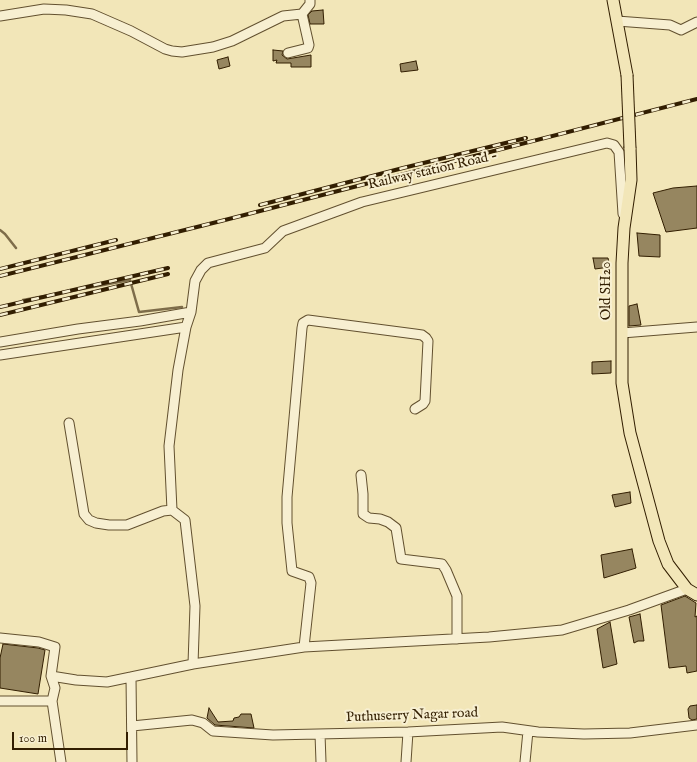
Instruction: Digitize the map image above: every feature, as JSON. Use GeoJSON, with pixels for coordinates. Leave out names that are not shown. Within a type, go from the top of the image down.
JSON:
{"type":"FeatureCollection","features":[{"type":"Feature","properties":{"kind":"main road","name":"Old SH20"},"geometry":{"type":"LineString","coordinates":[[613,0],[627,75],[631,180],[624,228],[622,383],[630,433],[659,540],[668,564],[677,576],[692,589]]}},
{"type":"Feature","properties":{"kind":"main road"},"geometry":{"type":"LineString","coordinates":[[692,589],[697,595]]}},
{"type":"Feature","properties":{"kind":"street"},"geometry":{"type":"LineString","coordinates":[[0,16],[44,9],[66,10],[92,14],[131,30],[172,52],[182,52],[213,47],[232,41],[283,16],[302,14],[310,4],[310,0]]}},
{"type":"Feature","properties":{"kind":"street"},"geometry":{"type":"LineString","coordinates":[[288,53],[308,48],[309,45],[302,14]]}},
{"type":"Feature","properties":{"kind":"street"},"geometry":{"type":"LineString","coordinates":[[617,21],[670,25],[682,30],[697,22]]}},
{"type":"Feature","properties":{"kind":"street","name":"Railway station Road -"},"geometry":{"type":"LineString","coordinates":[[191,312],[195,281],[201,270],[208,263],[265,248],[283,231],[362,202],[607,144],[614,145],[619,152],[624,228]]}},
{"type":"Feature","properties":{"kind":"street"},"geometry":{"type":"LineString","coordinates":[[0,342],[191,312],[186,327],[178,370],[169,446],[172,510],[185,520],[196,606],[193,664]]}},
{"type":"Feature","properties":{"kind":"street"},"geometry":{"type":"LineString","coordinates":[[304,647],[311,582],[309,578],[292,571],[287,523],[288,490],[302,328],[304,323],[308,320],[422,335],[426,338],[428,341],[425,401],[415,409]]}},
{"type":"Feature","properties":{"kind":"street"},"geometry":{"type":"LineString","coordinates":[[0,355],[186,327]]}},
{"type":"Feature","properties":{"kind":"street"},"geometry":{"type":"LineString","coordinates":[[622,333],[697,328]]}},
{"type":"Feature","properties":{"kind":"street"},"geometry":{"type":"LineString","coordinates":[[69,423],[84,514],[89,520],[102,524],[127,525],[172,510]]}},
{"type":"Feature","properties":{"kind":"street"},"geometry":{"type":"LineString","coordinates":[[361,475],[363,514],[368,518],[380,519],[388,522],[396,528],[401,559],[442,564],[446,570],[456,596],[457,639]]}},
{"type":"Feature","properties":{"kind":"street"},"geometry":{"type":"LineString","coordinates":[[51,676],[76,680],[107,682],[193,664],[304,647],[457,639],[562,630],[692,589]]}},
{"type":"Feature","properties":{"kind":"street"},"geometry":{"type":"LineString","coordinates":[[0,638],[39,642],[55,647],[51,676],[55,688],[52,701],[61,762]]}},
{"type":"Feature","properties":{"kind":"street"},"geometry":{"type":"LineString","coordinates":[[131,677],[132,762]]}},
{"type":"Feature","properties":{"kind":"street"},"geometry":{"type":"LineString","coordinates":[[0,701],[52,701]]}},
{"type":"Feature","properties":{"kind":"street","name":"Puthuserry Nagar road"},"geometry":{"type":"LineString","coordinates":[[132,726],[192,720],[203,724],[213,731],[273,735],[408,732],[502,727],[528,731],[584,734],[630,733],[697,725]]}},
{"type":"Feature","properties":{"kind":"street"},"geometry":{"type":"LineString","coordinates":[[525,762],[528,731]]}},
{"type":"Feature","properties":{"kind":"street"},"geometry":{"type":"LineString","coordinates":[[406,762],[408,732]]}},
{"type":"Feature","properties":{"kind":"street"},"geometry":{"type":"LineString","coordinates":[[320,734],[321,762]]}},
{"type":"Feature","properties":{"kind":"building"},"geometry":{"type":"Polygon","coordinates":[[[323,10],[324,24],[310,24],[308,15],[312,11],[323,10]]]}},
{"type":"Feature","properties":{"kind":"building"},"geometry":{"type":"Polygon","coordinates":[[[273,50],[283,51],[282,55],[287,59],[311,55],[311,67],[291,67],[291,63],[276,63],[277,60],[273,61],[273,50]]]}},
{"type":"Feature","properties":{"kind":"building"},"geometry":{"type":"Polygon","coordinates":[[[228,57],[230,66],[219,69],[217,60],[228,57]]]}},
{"type":"Feature","properties":{"kind":"building"},"geometry":{"type":"Polygon","coordinates":[[[416,61],[418,70],[401,72],[400,64],[416,61]]]}},
{"type":"Feature","properties":{"kind":"building"},"geometry":{"type":"Polygon","coordinates":[[[697,186],[697,228],[666,232],[653,193],[673,188],[697,186]]]}},
{"type":"Feature","properties":{"kind":"building"},"geometry":{"type":"Polygon","coordinates":[[[637,233],[660,235],[660,257],[639,256],[637,233]]]}},
{"type":"Feature","properties":{"kind":"building"},"geometry":{"type":"Polygon","coordinates":[[[593,258],[608,258],[610,267],[595,269],[593,258]]]}},
{"type":"Feature","properties":{"kind":"building"},"geometry":{"type":"Polygon","coordinates":[[[637,304],[641,325],[629,326],[629,306],[637,304]]]}},
{"type":"Feature","properties":{"kind":"building"},"geometry":{"type":"Polygon","coordinates":[[[611,361],[611,373],[592,374],[592,362],[611,361]]]}},
{"type":"Feature","properties":{"kind":"building"},"geometry":{"type":"Polygon","coordinates":[[[630,492],[631,503],[615,507],[612,495],[630,492]]]}},
{"type":"Feature","properties":{"kind":"building"},"geometry":{"type":"Polygon","coordinates":[[[632,549],[636,568],[604,578],[601,555],[632,549]]]}},
{"type":"Feature","properties":{"kind":"building"},"geometry":{"type":"Polygon","coordinates":[[[685,596],[696,603],[695,617],[697,616],[697,671],[687,673],[686,666],[669,668],[661,605],[685,596]]]}},
{"type":"Feature","properties":{"kind":"building"},"geometry":{"type":"Polygon","coordinates":[[[640,614],[644,641],[634,643],[629,617],[640,614]]]}},
{"type":"Feature","properties":{"kind":"building"},"geometry":{"type":"Polygon","coordinates":[[[610,622],[617,664],[603,668],[597,629],[610,622]]]}},
{"type":"Feature","properties":{"kind":"building"},"geometry":{"type":"Polygon","coordinates":[[[3,644],[45,650],[38,694],[0,688],[0,658],[3,644]]]}},
{"type":"Feature","properties":{"kind":"building"},"geometry":{"type":"Polygon","coordinates":[[[697,705],[697,719],[692,720],[689,718],[688,709],[690,706],[697,705]]]}},
{"type":"Feature","properties":{"kind":"building"},"geometry":{"type":"Polygon","coordinates":[[[209,708],[218,722],[233,721],[234,718],[239,717],[241,714],[251,714],[254,728],[215,725],[207,718],[209,708]]]}},
{"type":"Feature","properties":{"kind":"waterway"},"geometry":{"type":"LineString","coordinates":[[0,230],[16,248]]}},
{"type":"Feature","properties":{"kind":"waterway"},"geometry":{"type":"LineString","coordinates":[[23,300],[130,280],[139,312],[182,307]]}},
{"type":"Feature","properties":{"kind":"railway"},"geometry":{"type":"LineString","coordinates":[[0,276],[697,99]]}},
{"type":"Feature","properties":{"kind":"railway"},"geometry":{"type":"LineString","coordinates":[[260,205],[526,138]]}},
{"type":"Feature","properties":{"kind":"railway"},"geometry":{"type":"LineString","coordinates":[[0,269],[116,240]]}},
{"type":"Feature","properties":{"kind":"railway"},"geometry":{"type":"LineString","coordinates":[[0,307],[168,268]]}},
{"type":"Feature","properties":{"kind":"railway"},"geometry":{"type":"LineString","coordinates":[[0,315],[168,274]]}}]}
